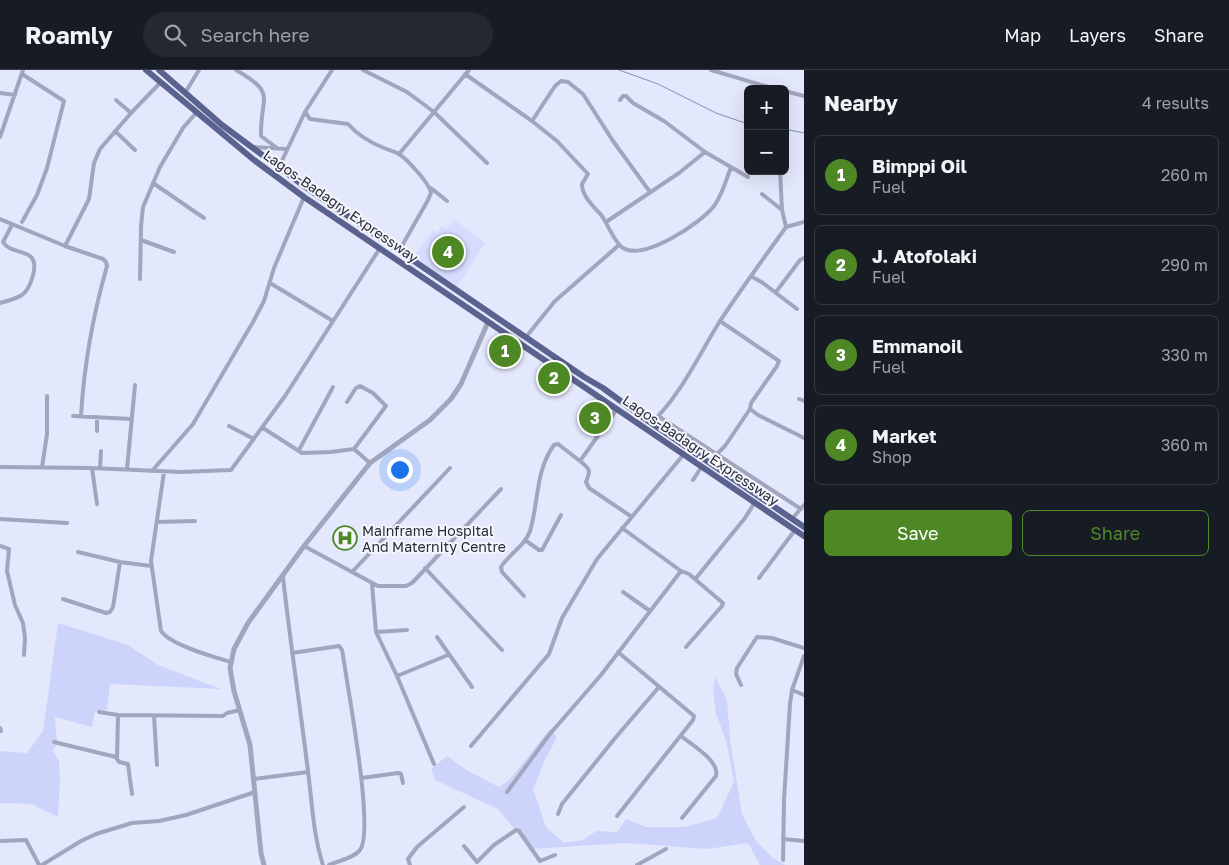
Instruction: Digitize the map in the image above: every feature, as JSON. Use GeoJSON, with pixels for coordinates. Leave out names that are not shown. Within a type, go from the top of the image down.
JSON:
{"type":"FeatureCollection","features":[{"type":"Feature","properties":{"kind":"highway","name":"Lagos-Badagry Expressway"},"geometry":{"type":"LineString","coordinates":[[146,70],[264,168],[304,197],[804,536]]}},
{"type":"Feature","properties":{"kind":"highway","name":"Lagos-Badagry Expressway"},"geometry":{"type":"LineString","coordinates":[[159,70],[222,125],[304,186],[370,230],[399,252],[603,388],[804,527]]}},
{"type":"Feature","properties":{"kind":"highway"},"geometry":{"type":"LineString","coordinates":[[366,239],[370,230]]}},
{"type":"Feature","properties":{"kind":"highway"},"geometry":{"type":"LineString","coordinates":[[597,395],[603,388]]}},
{"type":"Feature","properties":{"kind":"street"},"geometry":{"type":"LineString","coordinates":[[185,93],[199,70]]}},
{"type":"Feature","properties":{"kind":"street"},"geometry":{"type":"LineString","coordinates":[[236,70],[250,78],[264,92],[265,103],[262,110],[261,136],[277,148]]}},
{"type":"Feature","properties":{"kind":"street"},"geometry":{"type":"LineString","coordinates":[[279,167],[304,112],[332,70]]}},
{"type":"Feature","properties":{"kind":"street"},"geometry":{"type":"LineString","coordinates":[[363,70],[407,92],[434,112],[487,163]]}},
{"type":"Feature","properties":{"kind":"street"},"geometry":{"type":"LineString","coordinates":[[399,154],[469,70]]}},
{"type":"Feature","properties":{"kind":"street"},"geometry":{"type":"LineString","coordinates":[[711,70],[762,85]]}},
{"type":"Feature","properties":{"kind":"street"},"geometry":{"type":"LineString","coordinates":[[0,137],[23,72],[64,101],[47,168],[37,195],[22,222]]}},
{"type":"Feature","properties":{"kind":"street"},"geometry":{"type":"LineString","coordinates":[[465,74],[532,121],[556,141],[588,174],[581,188],[620,245],[627,250],[643,250],[665,241],[706,215],[715,204],[731,167]]}},
{"type":"Feature","properties":{"kind":"street"},"geometry":{"type":"LineString","coordinates":[[532,121],[555,86],[561,81],[568,82],[586,98],[650,192]]}},
{"type":"Feature","properties":{"kind":"street"},"geometry":{"type":"LineString","coordinates":[[65,246],[89,199],[94,163],[100,149],[160,83]]}},
{"type":"Feature","properties":{"kind":"street"},"geometry":{"type":"LineString","coordinates":[[789,92],[804,96]]}},
{"type":"Feature","properties":{"kind":"street"},"geometry":{"type":"LineString","coordinates":[[0,93],[15,95]]}},
{"type":"Feature","properties":{"kind":"street"},"geometry":{"type":"LineString","coordinates":[[620,100],[620,97],[626,96],[633,103],[664,121],[706,152],[748,177]]}},
{"type":"Feature","properties":{"kind":"street"},"geometry":{"type":"LineString","coordinates":[[116,100],[131,113]]}},
{"type":"Feature","properties":{"kind":"street"},"geometry":{"type":"LineString","coordinates":[[304,112],[310,119],[346,123],[382,148],[399,154],[428,186],[447,201]]}},
{"type":"Feature","properties":{"kind":"street"},"geometry":{"type":"LineString","coordinates":[[140,279],[140,226],[143,208],[160,167],[184,128],[196,113]]}},
{"type":"Feature","properties":{"kind":"street"},"geometry":{"type":"LineString","coordinates":[[115,131],[135,150]]}},
{"type":"Feature","properties":{"kind":"street"},"geometry":{"type":"LineString","coordinates":[[251,147],[286,149]]}},
{"type":"Feature","properties":{"kind":"street"},"geometry":{"type":"LineString","coordinates":[[606,222],[706,152]]}},
{"type":"Feature","properties":{"kind":"street"},"geometry":{"type":"LineString","coordinates":[[780,175],[782,210],[786,226]]}},
{"type":"Feature","properties":{"kind":"street"},"geometry":{"type":"LineString","coordinates":[[153,183],[204,218]]}},
{"type":"Feature","properties":{"kind":"street"},"geometry":{"type":"LineString","coordinates":[[399,252],[428,200],[431,193],[428,186]]}},
{"type":"Feature","properties":{"kind":"street"},"geometry":{"type":"LineString","coordinates":[[762,194],[782,210]]}},
{"type":"Feature","properties":{"kind":"street"},"geometry":{"type":"LineString","coordinates":[[152,471],[193,424],[253,322],[264,301],[274,268],[304,197]]}},
{"type":"Feature","properties":{"kind":"street"},"geometry":{"type":"LineString","coordinates":[[0,219],[65,246],[103,259],[106,262],[92,328],[83,382],[80,416]]}},
{"type":"Feature","properties":{"kind":"street"},"geometry":{"type":"LineString","coordinates":[[651,423],[690,372],[720,321],[786,226],[804,222]]}},
{"type":"Feature","properties":{"kind":"street"},"geometry":{"type":"LineString","coordinates":[[0,303],[23,295],[27,290],[34,267],[33,260],[29,255],[5,246],[3,242],[12,224]]}},
{"type":"Feature","properties":{"kind":"street"},"geometry":{"type":"LineString","coordinates":[[141,240],[174,252]]}},
{"type":"Feature","properties":{"kind":"street"},"geometry":{"type":"LineString","coordinates":[[526,337],[554,301],[620,245]]}},
{"type":"Feature","properties":{"kind":"street"},"geometry":{"type":"LineString","coordinates":[[0,467],[100,468],[164,472],[230,471],[311,358],[380,248]]}},
{"type":"Feature","properties":{"kind":"street"},"geometry":{"type":"LineString","coordinates":[[776,292],[800,260],[804,258]]}},
{"type":"Feature","properties":{"kind":"street"},"geometry":{"type":"LineString","coordinates":[[751,276],[776,292],[797,309]]}},
{"type":"Feature","properties":{"kind":"street"},"geometry":{"type":"LineString","coordinates":[[270,283],[333,321]]}},
{"type":"Feature","properties":{"kind":"street"},"geometry":{"type":"LineString","coordinates":[[717,454],[725,446],[750,409],[750,403],[778,366],[779,360],[720,321]]}},
{"type":"Feature","properties":{"kind":"street"},"geometry":{"type":"LineString","coordinates":[[264,865],[261,853],[250,745],[230,668],[234,649],[248,623],[304,546],[370,463],[430,420],[450,401],[461,384],[488,322]]}},
{"type":"Feature","properties":{"kind":"street"},"geometry":{"type":"LineString","coordinates":[[127,469],[134,385]]}},
{"type":"Feature","properties":{"kind":"street"},"geometry":{"type":"LineString","coordinates":[[347,402],[356,388],[360,386],[373,393],[386,406],[354,449]]}},
{"type":"Feature","properties":{"kind":"street"},"geometry":{"type":"LineString","coordinates":[[299,450],[333,387]]}},
{"type":"Feature","properties":{"kind":"street"},"geometry":{"type":"LineString","coordinates":[[42,467],[47,434],[46,396]]}},
{"type":"Feature","properties":{"kind":"street"},"geometry":{"type":"LineString","coordinates":[[799,399],[804,401]]}},
{"type":"Feature","properties":{"kind":"street"},"geometry":{"type":"LineString","coordinates":[[580,461],[617,409]]}},
{"type":"Feature","properties":{"kind":"street"},"geometry":{"type":"LineString","coordinates":[[750,409],[755,414],[804,438]]}},
{"type":"Feature","properties":{"kind":"street"},"geometry":{"type":"LineString","coordinates":[[72,416],[131,419]]}},
{"type":"Feature","properties":{"kind":"street"},"geometry":{"type":"LineString","coordinates":[[658,416],[803,507],[792,519]]}},
{"type":"Feature","properties":{"kind":"street"},"geometry":{"type":"LineString","coordinates":[[97,431],[98,417]]}},
{"type":"Feature","properties":{"kind":"street"},"geometry":{"type":"LineString","coordinates":[[229,426],[254,439]]}},
{"type":"Feature","properties":{"kind":"street"},"geometry":{"type":"LineString","coordinates":[[262,428],[302,453],[354,449],[370,463]]}},
{"type":"Feature","properties":{"kind":"street"},"geometry":{"type":"LineString","coordinates":[[524,596],[502,572],[501,567],[525,540],[530,529],[541,470],[555,444],[558,444],[589,469],[590,472],[586,482],[588,488],[632,517]]}},
{"type":"Feature","properties":{"kind":"street"},"geometry":{"type":"LineString","coordinates":[[704,459],[711,450]]}},
{"type":"Feature","properties":{"kind":"street"},"geometry":{"type":"LineString","coordinates":[[100,468],[101,451]]}},
{"type":"Feature","properties":{"kind":"street"},"geometry":{"type":"LineString","coordinates":[[471,746],[551,652],[557,630],[568,607],[597,559],[684,454]]}},
{"type":"Feature","properties":{"kind":"street"},"geometry":{"type":"LineString","coordinates":[[693,480],[702,466]]}},
{"type":"Feature","properties":{"kind":"street"},"geometry":{"type":"LineString","coordinates":[[92,468],[97,504]]}},
{"type":"Feature","properties":{"kind":"street"},"geometry":{"type":"LineString","coordinates":[[353,571],[450,468]]}},
{"type":"Feature","properties":{"kind":"street"},"geometry":{"type":"LineString","coordinates":[[164,472],[152,547],[152,566],[161,630],[164,636],[201,654],[231,662]]}},
{"type":"Feature","properties":{"kind":"street"},"geometry":{"type":"LineString","coordinates":[[304,546],[353,571],[372,584],[382,587],[406,586],[412,583],[501,489]]}},
{"type":"Feature","properties":{"kind":"street"},"geometry":{"type":"LineString","coordinates":[[696,578],[755,502]]}},
{"type":"Feature","properties":{"kind":"street"},"geometry":{"type":"LineString","coordinates":[[525,540],[539,550],[542,550],[561,515]]}},
{"type":"Feature","properties":{"kind":"street"},"geometry":{"type":"LineString","coordinates":[[0,519],[67,523]]}},
{"type":"Feature","properties":{"kind":"street"},"geometry":{"type":"LineString","coordinates":[[157,522],[195,522]]}},
{"type":"Feature","properties":{"kind":"street"},"geometry":{"type":"LineString","coordinates":[[622,528],[681,571],[696,578],[724,604],[686,647]]}},
{"type":"Feature","properties":{"kind":"street"},"geometry":{"type":"LineString","coordinates":[[759,578],[795,530]]}},
{"type":"Feature","properties":{"kind":"street"},"geometry":{"type":"LineString","coordinates":[[0,546],[9,548],[7,572],[15,605],[23,623],[24,655]]}},
{"type":"Feature","properties":{"kind":"street"},"geometry":{"type":"LineString","coordinates":[[78,552],[120,562],[152,566]]}},
{"type":"Feature","properties":{"kind":"street"},"geometry":{"type":"LineString","coordinates":[[63,600],[106,613],[110,612],[113,606],[120,562]]}},
{"type":"Feature","properties":{"kind":"street"},"geometry":{"type":"LineString","coordinates":[[425,568],[502,650]]}},
{"type":"Feature","properties":{"kind":"street"},"geometry":{"type":"LineString","coordinates":[[507,792],[549,735],[592,685],[681,571]]}},
{"type":"Feature","properties":{"kind":"street"},"geometry":{"type":"LineString","coordinates":[[283,577],[312,817],[323,865]]}},
{"type":"Feature","properties":{"kind":"street"},"geometry":{"type":"LineString","coordinates":[[372,584],[376,632],[397,676],[434,764]]}},
{"type":"Feature","properties":{"kind":"street"},"geometry":{"type":"LineString","coordinates":[[622,592],[650,611]]}},
{"type":"Feature","properties":{"kind":"street"},"geometry":{"type":"LineString","coordinates":[[376,632],[407,630]]}},
{"type":"Feature","properties":{"kind":"street"},"geometry":{"type":"LineString","coordinates":[[741,685],[736,674],[737,668],[758,637],[772,638],[804,648]]}},
{"type":"Feature","properties":{"kind":"street"},"geometry":{"type":"LineString","coordinates":[[437,638],[472,687]]}},
{"type":"Feature","properties":{"kind":"street"},"geometry":{"type":"LineString","coordinates":[[292,653],[335,646],[342,650],[364,802],[361,848],[354,854],[329,865]]}},
{"type":"Feature","properties":{"kind":"street"},"geometry":{"type":"LineString","coordinates":[[617,816],[681,736],[693,720],[694,715],[618,652]]}},
{"type":"Feature","properties":{"kind":"street"},"geometry":{"type":"LineString","coordinates":[[397,676],[448,655]]}},
{"type":"Feature","properties":{"kind":"street"},"geometry":{"type":"LineString","coordinates":[[783,860],[790,704],[792,690],[804,656]]}},
{"type":"Feature","properties":{"kind":"street"},"geometry":{"type":"LineString","coordinates":[[558,814],[560,807],[659,687]]}},
{"type":"Feature","properties":{"kind":"street"},"geometry":{"type":"LineString","coordinates":[[792,690],[804,695]]}},
{"type":"Feature","properties":{"kind":"street"},"geometry":{"type":"LineString","coordinates":[[99,712],[118,715],[223,716],[240,710]]}},
{"type":"Feature","properties":{"kind":"street"},"geometry":{"type":"LineString","coordinates":[[118,715],[116,757],[119,762],[128,764],[132,794]]}},
{"type":"Feature","properties":{"kind":"street"},"geometry":{"type":"LineString","coordinates":[[154,716],[157,765]]}},
{"type":"Feature","properties":{"kind":"street"},"geometry":{"type":"LineString","coordinates":[[681,736],[713,762],[717,769],[716,776],[682,818]]}},
{"type":"Feature","properties":{"kind":"street"},"geometry":{"type":"LineString","coordinates":[[54,742],[116,757]]}},
{"type":"Feature","properties":{"kind":"street"},"geometry":{"type":"LineString","coordinates":[[254,779],[308,772]]}},
{"type":"Feature","properties":{"kind":"street"},"geometry":{"type":"LineString","coordinates":[[362,778],[398,772],[401,774],[403,783]]}},
{"type":"Feature","properties":{"kind":"street"},"geometry":{"type":"LineString","coordinates":[[0,841],[26,840],[41,865],[81,841],[105,831],[132,823],[186,816],[255,792]]}},
{"type":"Feature","properties":{"kind":"street"},"geometry":{"type":"LineString","coordinates":[[410,865],[408,858],[417,847],[464,807]]}},
{"type":"Feature","properties":{"kind":"street"},"geometry":{"type":"LineString","coordinates":[[464,846],[478,864],[494,845],[516,830],[519,831],[540,861],[555,855]]}},
{"type":"Feature","properties":{"kind":"street"},"geometry":{"type":"LineString","coordinates":[[783,839],[804,841]]}},
{"type":"Feature","properties":{"kind":"street"},"geometry":{"type":"LineString","coordinates":[[637,865],[666,849]]}},
{"type":"Feature","properties":{"kind":"shaded area"},"geometry":{"type":"Polygon","coordinates":[[[455,220],[485,243],[457,287],[409,261],[434,230],[437,233],[441,226],[446,229],[455,220]]]}},
{"type":"Feature","properties":{"kind":"shaded area"},"geometry":{"type":"Polygon","coordinates":[[[58,623],[128,645],[158,665],[221,689],[110,684],[107,710],[95,711],[92,727],[55,717],[57,743],[53,751],[59,761],[60,779],[58,817],[31,804],[0,803],[0,751],[27,753],[43,731],[58,623]]]}},
{"type":"Feature","properties":{"kind":"shaded area"},"geometry":{"type":"Polygon","coordinates":[[[715,677],[727,700],[730,739],[742,814],[756,841],[773,858],[785,865],[760,865],[748,843],[708,849],[627,843],[531,849],[498,809],[435,780],[431,769],[447,756],[468,771],[499,787],[509,780],[550,729],[557,737],[533,789],[546,827],[564,843],[583,840],[596,831],[617,832],[626,819],[646,827],[685,827],[717,818],[734,782],[726,740],[716,714],[713,690],[715,677]]]}},
{"type":"Feature","properties":{"kind":"waterway"},"geometry":{"type":"LineString","coordinates":[[619,70],[658,84],[716,113],[744,123]]}},
{"type":"Feature","properties":{"kind":"waterway"},"geometry":{"type":"LineString","coordinates":[[789,130],[804,133]]}},
{"type":"Feature","properties":{"kind":"place","name":"Market"},"geometry":{"type":"Point","coordinates":[448,252]}},
{"type":"Feature","properties":{"kind":"place","name":"Bimppi Oil"},"geometry":{"type":"Point","coordinates":[505,351]}},
{"type":"Feature","properties":{"kind":"place","name":"J. Atofolaki"},"geometry":{"type":"Point","coordinates":[554,378]}},
{"type":"Feature","properties":{"kind":"place","name":"Emmanoil"},"geometry":{"type":"Point","coordinates":[595,418]}},
{"type":"Feature","properties":{"kind":"place","name":"Mainframe Hospital And Maternity Centre"},"geometry":{"type":"Point","coordinates":[345,538]}}]}
